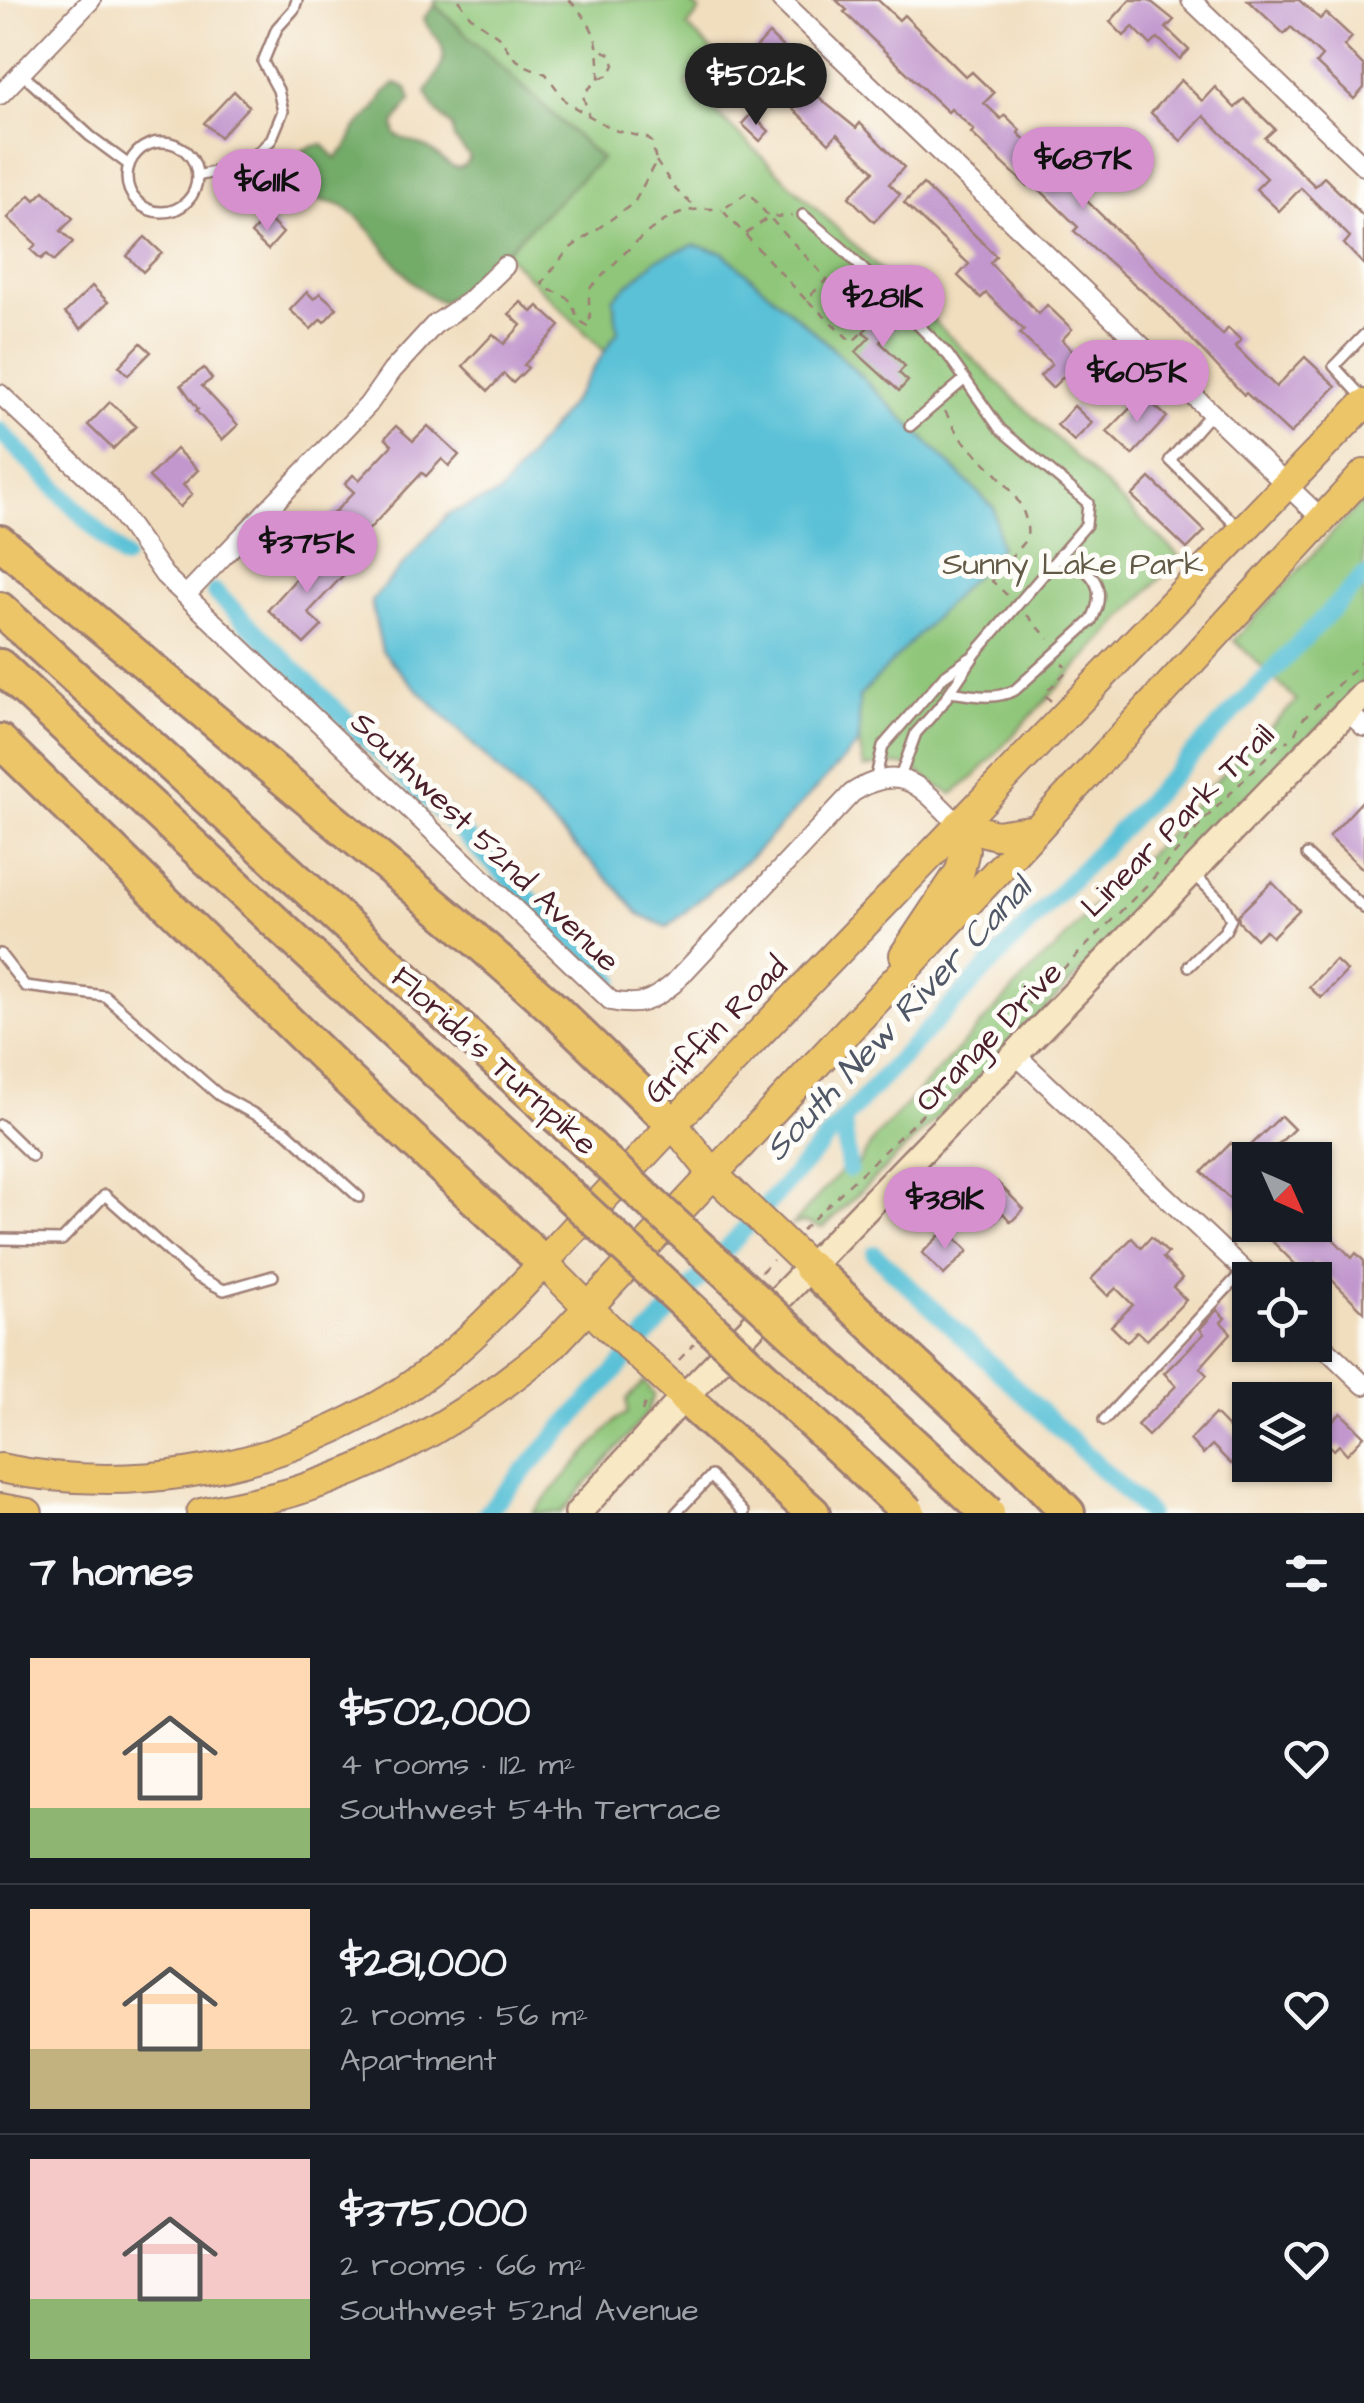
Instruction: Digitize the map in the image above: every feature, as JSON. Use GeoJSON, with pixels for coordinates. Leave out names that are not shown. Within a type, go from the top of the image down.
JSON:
{"type":"FeatureCollection","features":[{"type":"Feature","properties":{"kind":"highway"},"geometry":{"type":"LineString","coordinates":[[0,542],[498,958],[673,1124]]}},
{"type":"Feature","properties":{"kind":"highway","name":"Florida's Turnpike"},"geometry":{"type":"LineString","coordinates":[[0,608],[988,1513]]}},
{"type":"Feature","properties":{"kind":"highway","name":"Florida's Turnpike"},"geometry":{"type":"LineString","coordinates":[[0,666],[909,1513]]}},
{"type":"Feature","properties":{"kind":"highway"},"geometry":{"type":"LineString","coordinates":[[0,740],[348,1080],[544,1262]]}},
{"type":"Feature","properties":{"kind":"highway"},"geometry":{"type":"LineString","coordinates":[[810,1267],[1068,1513]]}},
{"type":"Feature","properties":{"kind":"highway"},"geometry":{"type":"LineString","coordinates":[[684,1397],[812,1513]]}},
{"type":"Feature","properties":{"kind":"main road","name":"Griffin Road"},"geometry":{"type":"LineString","coordinates":[[0,1468],[49,1478],[153,1479],[244,1462],[305,1442],[368,1412],[457,1352],[1364,401]]}},
{"type":"Feature","properties":{"kind":"main road"},"geometry":{"type":"LineString","coordinates":[[202,1513],[300,1490],[405,1448],[506,1385],[558,1340],[724,1185],[875,1004],[1364,474]]}},
{"type":"Feature","properties":{"kind":"main road"},"geometry":{"type":"LineString","coordinates":[[960,825],[996,835],[1037,829]]}},
{"type":"Feature","properties":{"kind":"main road"},"geometry":{"type":"LineString","coordinates":[[875,1004],[935,904],[960,871],[965,840],[960,825]]}},
{"type":"Feature","properties":{"kind":"main road"},"geometry":{"type":"LineString","coordinates":[[673,1124],[724,1185],[790,1235],[810,1267]]}},
{"type":"Feature","properties":{"kind":"main road"},"geometry":{"type":"LineString","coordinates":[[544,1262],[684,1397]]}},
{"type":"Feature","properties":{"kind":"main road"},"geometry":{"type":"LineString","coordinates":[[0,1508],[28,1513]]}},
{"type":"Feature","properties":{"kind":"street"},"geometry":{"type":"LineString","coordinates":[[0,94],[91,0]]}},
{"type":"Feature","properties":{"kind":"street"},"geometry":{"type":"LineString","coordinates":[[781,0],[1322,519]]}},
{"type":"Feature","properties":{"kind":"street"},"geometry":{"type":"LineString","coordinates":[[1191,0],[1364,166]]}},
{"type":"Feature","properties":{"kind":"street"},"geometry":{"type":"LineString","coordinates":[[186,595],[368,405],[392,371],[434,325],[468,302],[505,266]]}},
{"type":"Feature","properties":{"kind":"street","name":"Southwest 52nd Avenue"},"geometry":{"type":"LineString","coordinates":[[0,394],[108,496],[164,574],[611,1002],[633,1006],[653,1000],[673,984],[852,793],[876,778]]}},
{"type":"Feature","properties":{"kind":"street","name":"Orange Drive"},"geometry":{"type":"LineString","coordinates":[[578,1513],[684,1397],[1015,1054],[1192,872],[1358,710]]}},
{"type":"Feature","properties":{"kind":"street"},"geometry":{"type":"LineString","coordinates":[[876,778],[900,777],[928,794],[960,825]]}},
{"type":"Feature","properties":{"kind":"street"},"geometry":{"type":"LineString","coordinates":[[1015,1054],[1235,1262]]}},
{"type":"Feature","properties":{"kind":"street"},"geometry":{"type":"LineString","coordinates":[[1332,1354],[1364,1385]]}},
{"type":"Feature","properties":{"kind":"lane"},"geometry":{"type":"LineString","coordinates":[[197,176],[245,166],[271,140],[283,111],[278,90],[263,62],[277,28],[297,0]]}},
{"type":"Feature","properties":{"kind":"lane"},"geometry":{"type":"LineString","coordinates":[[21,73],[90,136],[129,165]]}},
{"type":"Feature","properties":{"kind":"lane"},"geometry":{"type":"LineString","coordinates":[[174,144],[186,152],[197,176],[195,190],[188,201],[163,212],[138,203],[127,178],[129,165],[148,145],[174,144]]}},
{"type":"Feature","properties":{"kind":"lane"},"geometry":{"type":"LineString","coordinates":[[803,215],[842,248],[948,355],[1000,430],[1088,504],[1086,525],[976,654],[916,732],[900,777]]}},
{"type":"Feature","properties":{"kind":"lane"},"geometry":{"type":"LineString","coordinates":[[1364,335],[1334,366],[1364,401]]}},
{"type":"Feature","properties":{"kind":"lane"},"geometry":{"type":"LineString","coordinates":[[910,426],[965,379]]}},
{"type":"Feature","properties":{"kind":"lane"},"geometry":{"type":"LineString","coordinates":[[1212,412],[1170,460],[1242,531]]}},
{"type":"Feature","properties":{"kind":"lane"},"geometry":{"type":"LineString","coordinates":[[950,692],[988,697],[1015,690],[1091,621],[1098,608],[1094,578],[1084,566],[1060,555]]}},
{"type":"Feature","properties":{"kind":"lane"},"geometry":{"type":"LineString","coordinates":[[876,778],[884,746],[944,676],[976,654]]}},
{"type":"Feature","properties":{"kind":"lane"},"geometry":{"type":"LineString","coordinates":[[1307,855],[1364,908]]}},
{"type":"Feature","properties":{"kind":"lane"},"geometry":{"type":"LineString","coordinates":[[1190,966],[1225,931],[1230,919],[1222,902],[1192,872]]}},
{"type":"Feature","properties":{"kind":"lane"},"geometry":{"type":"LineString","coordinates":[[0,954],[25,986],[105,996],[219,1095],[287,1132],[359,1197]]}},
{"type":"Feature","properties":{"kind":"lane"},"geometry":{"type":"LineString","coordinates":[[0,1125],[32,1156]]}},
{"type":"Feature","properties":{"kind":"lane"},"geometry":{"type":"LineString","coordinates":[[0,1239],[62,1240],[105,1194],[196,1276],[224,1290],[273,1276]]}},
{"type":"Feature","properties":{"kind":"lane"},"geometry":{"type":"LineString","coordinates":[[1104,1420],[1232,1292]]}},
{"type":"Feature","properties":{"kind":"lane"},"geometry":{"type":"LineString","coordinates":[[676,1513],[711,1476],[744,1513]]}},
{"type":"Feature","properties":{"kind":"path"},"geometry":{"type":"LineString","coordinates":[[459,0],[470,16],[499,37],[513,57],[546,74],[567,103],[614,130],[652,142],[656,162],[676,190],[697,208]]}},
{"type":"Feature","properties":{"kind":"path"},"geometry":{"type":"LineString","coordinates":[[569,0],[595,33],[600,51],[599,78]]}},
{"type":"Feature","properties":{"kind":"path"},"geometry":{"type":"LineString","coordinates":[[588,115],[582,95],[599,78],[609,75],[614,66],[610,54],[600,51]]}},
{"type":"Feature","properties":{"kind":"path"},"geometry":{"type":"LineString","coordinates":[[656,162],[634,203],[557,260],[542,282],[546,289],[572,302],[583,324],[589,326],[590,287],[659,222],[697,208],[722,210],[748,192],[827,279],[871,314],[877,308],[882,312]]}},
{"type":"Feature","properties":{"kind":"path"},"geometry":{"type":"LineString","coordinates":[[722,210],[765,260],[852,342],[869,326]]}},
{"type":"Feature","properties":{"kind":"path"},"geometry":{"type":"LineString","coordinates":[[746,234],[769,217],[803,215]]}},
{"type":"Feature","properties":{"kind":"path"},"geometry":{"type":"LineString","coordinates":[[806,300],[827,279]]}},
{"type":"Feature","properties":{"kind":"path"},"geometry":{"type":"LineString","coordinates":[[939,401],[958,435],[1012,493],[1026,521],[1027,538],[992,581],[1008,596]]}},
{"type":"Feature","properties":{"kind":"path"},"geometry":{"type":"LineString","coordinates":[[1021,609],[1057,647]]}},
{"type":"Feature","properties":{"kind":"path"},"geometry":{"type":"LineString","coordinates":[[1052,702],[1044,694],[1068,670],[1062,663],[1067,658],[1064,655]]}},
{"type":"Feature","properties":{"kind":"path","name":"Linear Park Trail"},"geometry":{"type":"LineString","coordinates":[[790,1235],[810,1225],[974,1066],[1022,1009],[1146,886],[1209,814],[1277,746],[1293,737],[1300,722],[1364,659]]}},
{"type":"Feature","properties":{"kind":"green space","name":"Sunny Lake Park"},"geometry":{"type":"Polygon","coordinates":[[[435,0],[688,0],[700,11],[687,27],[713,51],[686,84],[1180,557],[973,778],[952,794],[905,766],[864,768],[859,743],[859,697],[999,548],[994,508],[828,344],[722,252],[618,331],[605,352],[504,253],[600,158],[435,5],[435,0]]]}},
{"type":"Feature","properties":{"kind":"green space"},"geometry":{"type":"Polygon","coordinates":[[[435,5],[601,159],[470,285],[442,302],[402,271],[358,218],[341,206],[315,198],[292,163],[302,151],[318,145],[336,158],[347,147],[355,129],[396,83],[407,88],[411,100],[394,124],[396,135],[429,149],[451,165],[466,164],[470,157],[426,93],[443,61],[442,47],[424,18],[435,5]]]}},
{"type":"Feature","properties":{"kind":"green space"},"geometry":{"type":"Polygon","coordinates":[[[1364,499],[1364,682],[973,1083],[823,1228],[804,1222],[792,1225],[842,1170],[855,1169],[875,1138],[1045,956],[1297,701],[1234,640],[1364,499]]]}},
{"type":"Feature","properties":{"kind":"green space"},"geometry":{"type":"Polygon","coordinates":[[[645,1381],[654,1395],[646,1415],[561,1513],[532,1513],[617,1419],[627,1413],[627,1399],[645,1381]]]}},
{"type":"Feature","properties":{"kind":"water"},"geometry":{"type":"Polygon","coordinates":[[[693,245],[722,252],[828,344],[994,508],[1000,548],[859,697],[859,743],[754,854],[667,927],[639,914],[411,683],[382,651],[371,601],[448,514],[499,494],[573,400],[618,331],[613,298],[657,259],[693,245]]]}},
{"type":"Feature","properties":{"kind":"building"},"geometry":{"type":"Polygon","coordinates":[[[836,0],[878,0],[899,20],[904,15],[966,77],[972,72],[994,93],[984,103],[1001,119],[1005,115],[1020,130],[1018,133],[1223,335],[1228,328],[1241,340],[1235,346],[1276,387],[1305,357],[1336,386],[1290,434],[1244,395],[1165,311],[1074,231],[1078,227],[1031,181],[1027,186],[971,133],[974,130],[932,97],[836,0]]]}},
{"type":"Feature","properties":{"kind":"building"},"geometry":{"type":"Polygon","coordinates":[[[1130,0],[1149,0],[1174,20],[1166,28],[1189,50],[1180,59],[1158,38],[1151,45],[1133,27],[1124,36],[1110,22],[1130,0]]]}},
{"type":"Feature","properties":{"kind":"building"},"geometry":{"type":"Polygon","coordinates":[[[1248,0],[1299,0],[1320,19],[1326,13],[1352,37],[1344,46],[1364,66],[1364,88],[1354,99],[1316,63],[1322,56],[1291,27],[1284,34],[1248,0]]]}},
{"type":"Feature","properties":{"kind":"building"},"geometry":{"type":"Polygon","coordinates":[[[769,34],[811,79],[806,83],[824,102],[856,128],[860,123],[904,167],[889,184],[900,194],[874,222],[849,197],[874,171],[837,134],[829,143],[767,84],[757,95],[740,79],[752,67],[745,60],[769,34]]]}},
{"type":"Feature","properties":{"kind":"building"},"geometry":{"type":"Polygon","coordinates":[[[1181,80],[1202,101],[1215,87],[1235,108],[1244,99],[1275,129],[1265,138],[1315,186],[1324,177],[1364,217],[1364,265],[1344,244],[1350,237],[1301,188],[1279,211],[1256,189],[1267,178],[1204,116],[1181,141],[1151,113],[1181,80]]]}},
{"type":"Feature","properties":{"kind":"building"},"geometry":{"type":"Polygon","coordinates":[[[234,91],[249,106],[220,137],[204,123],[234,91]]]}},
{"type":"Feature","properties":{"kind":"building"},"geometry":{"type":"Polygon","coordinates":[[[751,114],[769,131],[760,141],[742,124],[751,114]]]}},
{"type":"Feature","properties":{"kind":"building"},"geometry":{"type":"Polygon","coordinates":[[[242,177],[253,187],[238,203],[227,193],[242,177]]]}},
{"type":"Feature","properties":{"kind":"building"},"geometry":{"type":"Polygon","coordinates":[[[923,184],[996,256],[990,263],[1039,314],[1047,305],[1072,329],[1062,340],[1092,370],[1074,388],[1063,377],[1052,388],[1040,376],[1052,364],[1020,334],[1024,330],[986,293],[981,298],[958,276],[969,264],[904,203],[923,184]]]}},
{"type":"Feature","properties":{"kind":"building"},"geometry":{"type":"Polygon","coordinates":[[[44,191],[73,218],[61,231],[73,242],[54,261],[47,254],[41,259],[31,250],[36,244],[8,218],[30,195],[35,200],[44,191]]]}},
{"type":"Feature","properties":{"kind":"building"},"geometry":{"type":"Polygon","coordinates":[[[266,217],[283,233],[268,250],[251,234],[266,217]]]}},
{"type":"Feature","properties":{"kind":"building"},"geometry":{"type":"Polygon","coordinates":[[[145,237],[162,253],[143,272],[127,256],[145,237]]]}},
{"type":"Feature","properties":{"kind":"building"},"geometry":{"type":"Polygon","coordinates":[[[92,286],[108,302],[81,329],[65,313],[92,286]]]}},
{"type":"Feature","properties":{"kind":"building"},"geometry":{"type":"Polygon","coordinates":[[[307,292],[314,299],[320,293],[337,308],[311,329],[290,310],[307,292]]]}},
{"type":"Feature","properties":{"kind":"building"},"geometry":{"type":"Polygon","coordinates":[[[521,302],[532,312],[538,306],[560,326],[513,383],[504,374],[488,391],[463,366],[493,334],[504,344],[521,325],[509,314],[521,302]]]}},
{"type":"Feature","properties":{"kind":"building"},"geometry":{"type":"Polygon","coordinates":[[[886,308],[900,320],[880,342],[905,366],[899,373],[908,381],[899,391],[856,352],[870,337],[863,332],[886,308]]]}},
{"type":"Feature","properties":{"kind":"building"},"geometry":{"type":"Polygon","coordinates":[[[141,343],[151,352],[128,375],[119,366],[141,343]]]}},
{"type":"Feature","properties":{"kind":"building"},"geometry":{"type":"Polygon","coordinates":[[[204,368],[212,379],[202,386],[238,425],[222,440],[196,411],[181,385],[204,368]]]}},
{"type":"Feature","properties":{"kind":"building"},"geometry":{"type":"Polygon","coordinates":[[[1143,395],[1167,417],[1132,455],[1107,432],[1143,395]]]}},
{"type":"Feature","properties":{"kind":"building"},"geometry":{"type":"Polygon","coordinates":[[[110,402],[136,426],[113,449],[88,425],[110,402]]]}},
{"type":"Feature","properties":{"kind":"building"},"geometry":{"type":"Polygon","coordinates":[[[1074,406],[1092,423],[1074,441],[1057,425],[1074,406]]]}},
{"type":"Feature","properties":{"kind":"building"},"geometry":{"type":"Polygon","coordinates":[[[396,426],[413,441],[428,426],[459,455],[449,466],[442,459],[426,476],[422,473],[356,543],[348,535],[336,547],[322,532],[328,525],[325,522],[354,492],[345,484],[353,475],[359,480],[392,445],[385,438],[396,426]]]}},
{"type":"Feature","properties":{"kind":"building"},"geometry":{"type":"Polygon","coordinates":[[[176,449],[198,470],[183,485],[192,494],[180,507],[149,477],[176,449]]]}},
{"type":"Feature","properties":{"kind":"building"},"geometry":{"type":"Polygon","coordinates":[[[1150,478],[1205,531],[1187,549],[1132,496],[1150,478]]]}},
{"type":"Feature","properties":{"kind":"building"},"geometry":{"type":"Polygon","coordinates":[[[323,549],[347,571],[308,613],[322,626],[304,644],[268,610],[323,549]]]}},
{"type":"Feature","properties":{"kind":"building"},"geometry":{"type":"Polygon","coordinates":[[[1364,799],[1364,870],[1329,837],[1364,799]]]}},
{"type":"Feature","properties":{"kind":"building"},"geometry":{"type":"Polygon","coordinates":[[[1272,882],[1299,910],[1272,937],[1265,930],[1256,939],[1239,922],[1238,915],[1272,882]]]}},
{"type":"Feature","properties":{"kind":"building"},"geometry":{"type":"Polygon","coordinates":[[[1335,960],[1347,971],[1321,998],[1309,987],[1335,960]]]}},
{"type":"Feature","properties":{"kind":"building"},"geometry":{"type":"Polygon","coordinates":[[[1281,1116],[1294,1129],[1281,1142],[1254,1142],[1281,1116]]]}},
{"type":"Feature","properties":{"kind":"building"},"geometry":{"type":"Polygon","coordinates":[[[1232,1144],[1232,1201],[1202,1172],[1232,1144]]]}},
{"type":"Feature","properties":{"kind":"building"},"geometry":{"type":"Polygon","coordinates":[[[997,1182],[1024,1209],[1011,1222],[1003,1213],[993,1223],[974,1204],[997,1182]]]}},
{"type":"Feature","properties":{"kind":"building"},"geometry":{"type":"Polygon","coordinates":[[[946,1229],[968,1251],[944,1275],[922,1253],[946,1229]]]}},
{"type":"Feature","properties":{"kind":"building"},"geometry":{"type":"Polygon","coordinates":[[[1151,1237],[1168,1253],[1163,1258],[1182,1278],[1173,1287],[1186,1300],[1147,1340],[1137,1331],[1127,1342],[1111,1326],[1133,1305],[1116,1288],[1108,1296],[1091,1279],[1132,1238],[1141,1248],[1151,1237]]]}},
{"type":"Feature","properties":{"kind":"building"},"geometry":{"type":"Polygon","coordinates":[[[1332,1238],[1352,1258],[1356,1253],[1364,1261],[1364,1312],[1332,1280],[1332,1262],[1293,1262],[1273,1242],[1332,1242],[1332,1238]]]}},
{"type":"Feature","properties":{"kind":"building"},"geometry":{"type":"Polygon","coordinates":[[[1217,1310],[1231,1333],[1200,1368],[1207,1375],[1148,1436],[1137,1425],[1176,1386],[1164,1373],[1204,1334],[1200,1329],[1217,1310]]]}},
{"type":"Feature","properties":{"kind":"building"},"geometry":{"type":"Polygon","coordinates":[[[1341,1413],[1364,1436],[1347,1454],[1339,1445],[1332,1448],[1332,1422],[1341,1413]]]}},
{"type":"Feature","properties":{"kind":"building"},"geometry":{"type":"Polygon","coordinates":[[[1215,1414],[1232,1432],[1232,1463],[1212,1445],[1203,1454],[1190,1440],[1215,1414]]]}},
{"type":"Feature","properties":{"kind":"waterway"},"geometry":{"type":"LineString","coordinates":[[0,431],[124,558]]}},
{"type":"Feature","properties":{"kind":"waterway","name":"South New River Canal"},"geometry":{"type":"LineString","coordinates":[[486,1513],[891,1068],[1364,576]]}},
{"type":"Feature","properties":{"kind":"waterway"},"geometry":{"type":"LineString","coordinates":[[215,592],[612,979]]}},
{"type":"Feature","properties":{"kind":"waterway"},"geometry":{"type":"LineString","coordinates":[[843,1120],[849,1169]]}},
{"type":"Feature","properties":{"kind":"waterway"},"geometry":{"type":"LineString","coordinates":[[875,1254],[1148,1513]]}}]}
